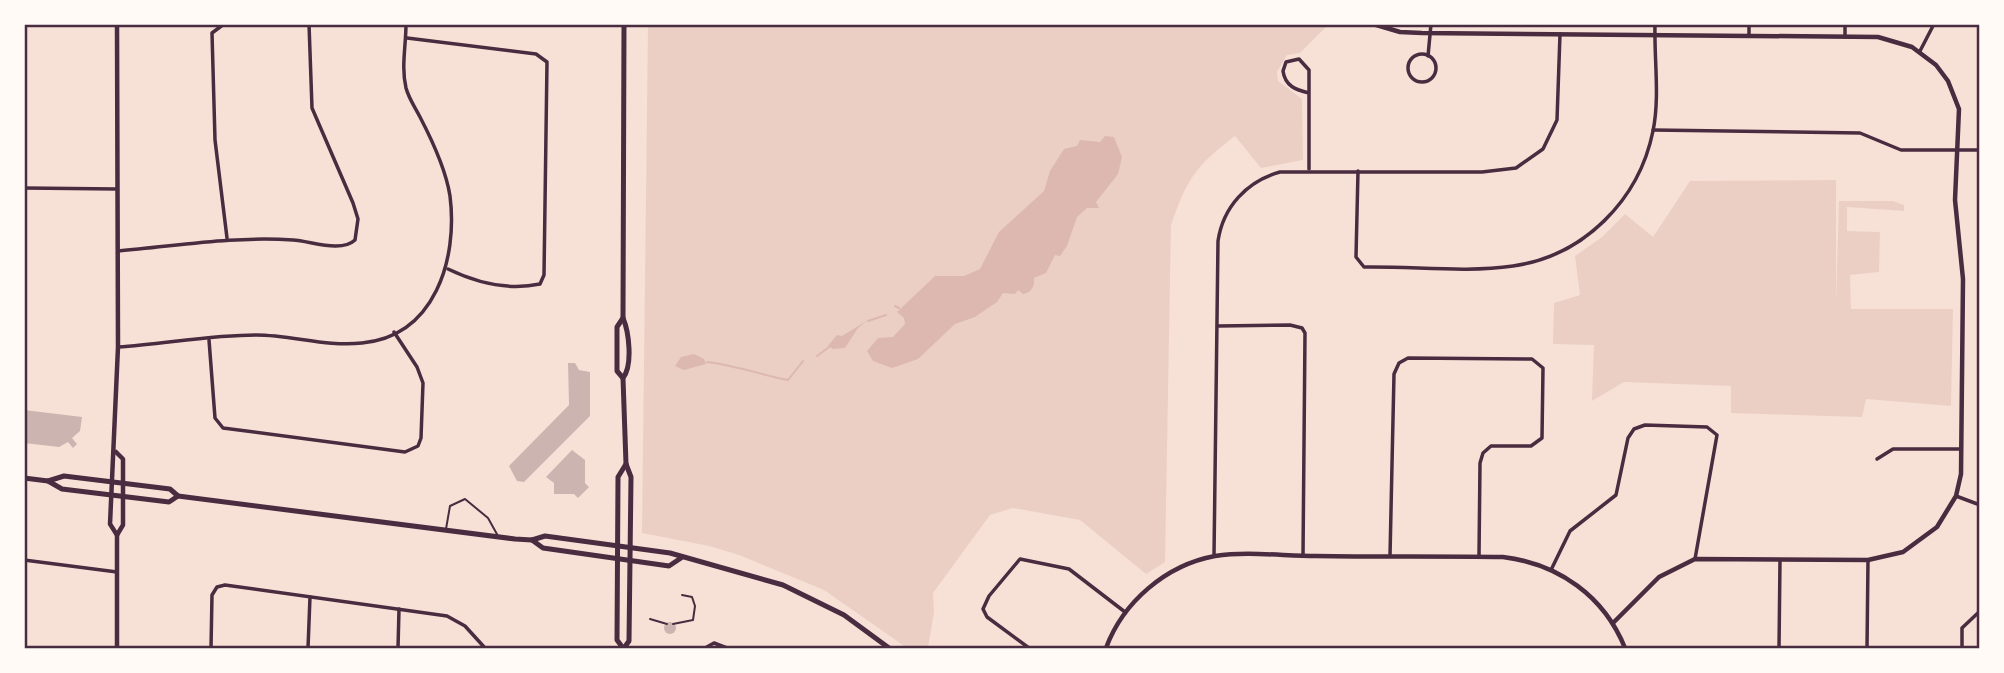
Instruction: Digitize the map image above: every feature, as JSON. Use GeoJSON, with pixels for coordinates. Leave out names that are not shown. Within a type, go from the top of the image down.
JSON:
{"type":"FeatureCollection","features":[{"type":"Feature","properties":{"kind":"main road"},"geometry":{"type":"LineString","coordinates":[[623,378],[628,372],[627,327],[623,318],[624,24]]}},
{"type":"Feature","properties":{"kind":"main road"},"geometry":{"type":"LineString","coordinates":[[623,318],[617,327],[617,371],[623,378],[626,464],[631,477],[629,641],[624,649],[617,640],[617,546],[618,477],[626,464]]}},
{"type":"Feature","properties":{"kind":"main road"},"geometry":{"type":"LineString","coordinates":[[24,478],[48,481],[64,476],[170,489],[178,496],[498,537],[532,540],[545,536],[670,553],[783,585],[844,615],[889,649]]}},
{"type":"Feature","properties":{"kind":"main road"},"geometry":{"type":"LineString","coordinates":[[48,481],[61,489],[169,502],[178,496]]}},
{"type":"Feature","properties":{"kind":"main road"},"geometry":{"type":"LineString","coordinates":[[532,540],[543,548],[668,566],[681,558]]}},
{"type":"Feature","properties":{"kind":"street"},"geometry":{"type":"LineString","coordinates":[[117,24],[118,347],[116,452],[112,458],[110,524],[117,535]]}},
{"type":"Feature","properties":{"kind":"street"},"geometry":{"type":"LineString","coordinates":[[224,24],[212,33],[215,140],[227,238]]}},
{"type":"Feature","properties":{"kind":"street"},"geometry":{"type":"LineString","coordinates":[[118,251],[227,238],[317,242],[339,247],[346,247],[355,240],[358,219],[353,203],[312,108],[309,24]]}},
{"type":"Feature","properties":{"kind":"street"},"geometry":{"type":"LineString","coordinates":[[118,347],[243,335],[290,336],[315,342],[349,344],[370,342],[394,332],[426,307],[448,269],[451,238],[450,194],[439,161],[406,88],[403,60],[406,24]]}},
{"type":"Feature","properties":{"kind":"street"},"geometry":{"type":"LineString","coordinates":[[1373,24],[1401,32],[1431,33],[1892,39],[1920,51],[1942,73],[1953,92],[1960,116],[1955,200],[1963,279],[1961,474],[1956,496],[1942,521],[1922,540],[1888,557],[1868,560],[1695,559],[1659,577],[1613,623]]}},
{"type":"Feature","properties":{"kind":"street"},"geometry":{"type":"LineString","coordinates":[[1429,56],[1420,54],[1412,59],[1408,67],[1413,79],[1426,81],[1433,76],[1435,64],[1429,56],[1431,24]]}},
{"type":"Feature","properties":{"kind":"street"},"geometry":{"type":"LineString","coordinates":[[1358,171],[1356,253],[1360,265],[1515,266],[1564,250],[1609,217],[1637,179],[1653,130],[1655,24]]}},
{"type":"Feature","properties":{"kind":"street"},"geometry":{"type":"LineString","coordinates":[[1749,24],[1749,36]]}},
{"type":"Feature","properties":{"kind":"street"},"geometry":{"type":"LineString","coordinates":[[1845,24],[1845,37]]}},
{"type":"Feature","properties":{"kind":"street"},"geometry":{"type":"LineString","coordinates":[[1920,51],[1934,24]]}},
{"type":"Feature","properties":{"kind":"street"},"geometry":{"type":"LineString","coordinates":[[1214,556],[1218,241],[1227,211],[1243,191],[1260,179],[1280,172],[1494,172],[1516,168],[1528,161],[1549,140],[1557,120],[1560,34]]}},
{"type":"Feature","properties":{"kind":"street"},"geometry":{"type":"LineString","coordinates":[[406,38],[536,54],[547,62],[545,265],[540,284],[494,285],[448,269]]}},
{"type":"Feature","properties":{"kind":"street"},"geometry":{"type":"LineString","coordinates":[[1309,170],[1310,93],[1308,66],[1299,59],[1286,62],[1283,71],[1286,82],[1298,90],[1310,93]]}},
{"type":"Feature","properties":{"kind":"street"},"geometry":{"type":"LineString","coordinates":[[1653,130],[1860,132],[1901,150],[1979,150]]}},
{"type":"Feature","properties":{"kind":"street"},"geometry":{"type":"LineString","coordinates":[[24,188],[117,189]]}},
{"type":"Feature","properties":{"kind":"street"},"geometry":{"type":"LineString","coordinates":[[1218,326],[1290,325],[1302,328],[1305,333],[1303,556]]}},
{"type":"Feature","properties":{"kind":"street"},"geometry":{"type":"LineString","coordinates":[[209,340],[215,418],[223,428],[405,452],[418,446],[421,438],[423,383],[417,367],[394,332]]}},
{"type":"Feature","properties":{"kind":"street"},"geometry":{"type":"LineString","coordinates":[[1390,556],[1394,374],[1397,366],[1408,358],[1532,359],[1543,368],[1542,438],[1531,446],[1491,446],[1483,453],[1480,463],[1479,557]]}},
{"type":"Feature","properties":{"kind":"street"},"geometry":{"type":"LineString","coordinates":[[1551,569],[1570,531],[1616,495],[1628,438],[1634,429],[1645,425],[1707,427],[1717,435],[1695,559]]}},
{"type":"Feature","properties":{"kind":"street"},"geometry":{"type":"LineString","coordinates":[[1877,459],[1893,449],[1961,449]]}},
{"type":"Feature","properties":{"kind":"street"},"geometry":{"type":"LineString","coordinates":[[116,452],[123,459],[123,525],[117,535],[117,649]]}},
{"type":"Feature","properties":{"kind":"street"},"geometry":{"type":"LineString","coordinates":[[1956,496],[1979,505]]}},
{"type":"Feature","properties":{"kind":"street"},"geometry":{"type":"LineString","coordinates":[[1106,649],[1125,612],[1162,578],[1214,556],[1479,557],[1521,560],[1551,569],[1581,588],[1613,623],[1625,649]]}},
{"type":"Feature","properties":{"kind":"street"},"geometry":{"type":"LineString","coordinates":[[1029,649],[987,617],[983,609],[989,596],[1020,559],[1069,569],[1125,612]]}},
{"type":"Feature","properties":{"kind":"street"},"geometry":{"type":"LineString","coordinates":[[1779,649],[1780,560]]}},
{"type":"Feature","properties":{"kind":"street"},"geometry":{"type":"LineString","coordinates":[[1867,649],[1868,560]]}},
{"type":"Feature","properties":{"kind":"street"},"geometry":{"type":"LineString","coordinates":[[24,561],[117,572]]}},
{"type":"Feature","properties":{"kind":"street"},"geometry":{"type":"LineString","coordinates":[[211,649],[212,595],[217,587],[225,585],[452,618],[465,626],[485,649]]}},
{"type":"Feature","properties":{"kind":"street"},"geometry":{"type":"LineString","coordinates":[[308,649],[310,597]]}},
{"type":"Feature","properties":{"kind":"street"},"geometry":{"type":"LineString","coordinates":[[398,649],[399,609]]}},
{"type":"Feature","properties":{"kind":"street"},"geometry":{"type":"LineString","coordinates":[[1962,649],[1962,628],[1979,611]]}},
{"type":"Feature","properties":{"kind":"street"},"geometry":{"type":"LineString","coordinates":[[705,649],[714,643],[727,649]]}},
{"type":"Feature","properties":{"kind":"street"},"geometry":{"type":"LineString","coordinates":[[1714,649],[1746,649]]}},
{"type":"Feature","properties":{"kind":"lane"},"geometry":{"type":"LineString","coordinates":[[446,530],[450,506],[465,499],[488,518],[498,537]]}},
{"type":"Feature","properties":{"kind":"lane"},"geometry":{"type":"LineString","coordinates":[[673,624],[687,624],[693,620],[695,613],[692,597],[682,595]]}},
{"type":"Feature","properties":{"kind":"lane"},"geometry":{"type":"LineString","coordinates":[[650,619],[667,624]]}},
{"type":"Feature","properties":{"kind":"shaded area"},"geometry":{"type":"Polygon","coordinates":[[[648,25],[1328,25],[1300,53],[1287,55],[1277,72],[1278,81],[1302,99],[1303,160],[1261,168],[1235,136],[1194,174],[1171,225],[1165,562],[1146,574],[1080,520],[1013,508],[990,515],[933,593],[934,612],[928,648],[907,648],[824,590],[739,555],[709,546],[642,533],[648,25]]]}},
{"type":"Feature","properties":{"kind":"shaded area"},"geometry":{"type":"Polygon","coordinates":[[[1105,136],[1114,137],[1122,157],[1118,174],[1096,202],[1099,208],[1087,208],[1077,217],[1067,246],[1060,256],[1055,255],[1046,273],[1034,278],[1030,291],[1023,294],[1018,290],[1015,294],[1003,293],[997,302],[975,317],[955,324],[918,359],[892,368],[873,361],[867,351],[878,338],[893,337],[905,324],[904,318],[897,312],[935,276],[964,276],[980,269],[999,232],[1044,191],[1050,171],[1064,149],[1077,146],[1080,140],[1100,142],[1105,136]]]}},
{"type":"Feature","properties":{"kind":"shaded area"},"geometry":{"type":"Polygon","coordinates":[[[1836,180],[1836,302],[1839,201],[1893,201],[1904,205],[1904,211],[1847,207],[1847,231],[1880,232],[1879,272],[1850,275],[1851,309],[1953,309],[1951,406],[1866,399],[1862,417],[1731,413],[1731,386],[1624,382],[1592,401],[1594,345],[1553,344],[1554,303],[1580,295],[1575,256],[1602,237],[1625,214],[1653,237],[1690,181],[1836,180]]]}},
{"type":"Feature","properties":{"kind":"shaded area"},"geometry":{"type":"Polygon","coordinates":[[[868,320],[858,328],[845,348],[833,349],[828,346],[837,335],[842,336],[868,320]]]}},
{"type":"Feature","properties":{"kind":"shaded area"},"geometry":{"type":"Polygon","coordinates":[[[694,354],[704,359],[706,364],[684,370],[675,366],[681,357],[694,354]]]}},
{"type":"Feature","properties":{"kind":"building"},"geometry":{"type":"Polygon","coordinates":[[[568,363],[575,363],[579,370],[590,372],[590,416],[524,482],[517,481],[509,466],[569,405],[568,363]]]}},
{"type":"Feature","properties":{"kind":"building"},"geometry":{"type":"Polygon","coordinates":[[[24,410],[82,417],[80,431],[72,438],[77,444],[73,448],[68,442],[59,447],[24,443],[24,410]]]}},
{"type":"Feature","properties":{"kind":"building"},"geometry":{"type":"Polygon","coordinates":[[[572,450],[585,460],[585,483],[589,487],[578,498],[574,494],[554,494],[554,483],[546,477],[572,450]]]}},
{"type":"Feature","properties":{"kind":"building"},"geometry":{"type":"Polygon","coordinates":[[[670,622],[676,628],[670,634],[664,628],[670,622]]]}},
{"type":"Feature","properties":{"kind":"waterway"},"geometry":{"type":"LineString","coordinates":[[895,306],[899,308]]}},
{"type":"Feature","properties":{"kind":"waterway"},"geometry":{"type":"LineString","coordinates":[[868,321],[886,315]]}},
{"type":"Feature","properties":{"kind":"waterway"},"geometry":{"type":"LineString","coordinates":[[817,356],[829,347]]}},
{"type":"Feature","properties":{"kind":"waterway"},"geometry":{"type":"LineString","coordinates":[[707,362],[788,380],[803,361]]}}]}
